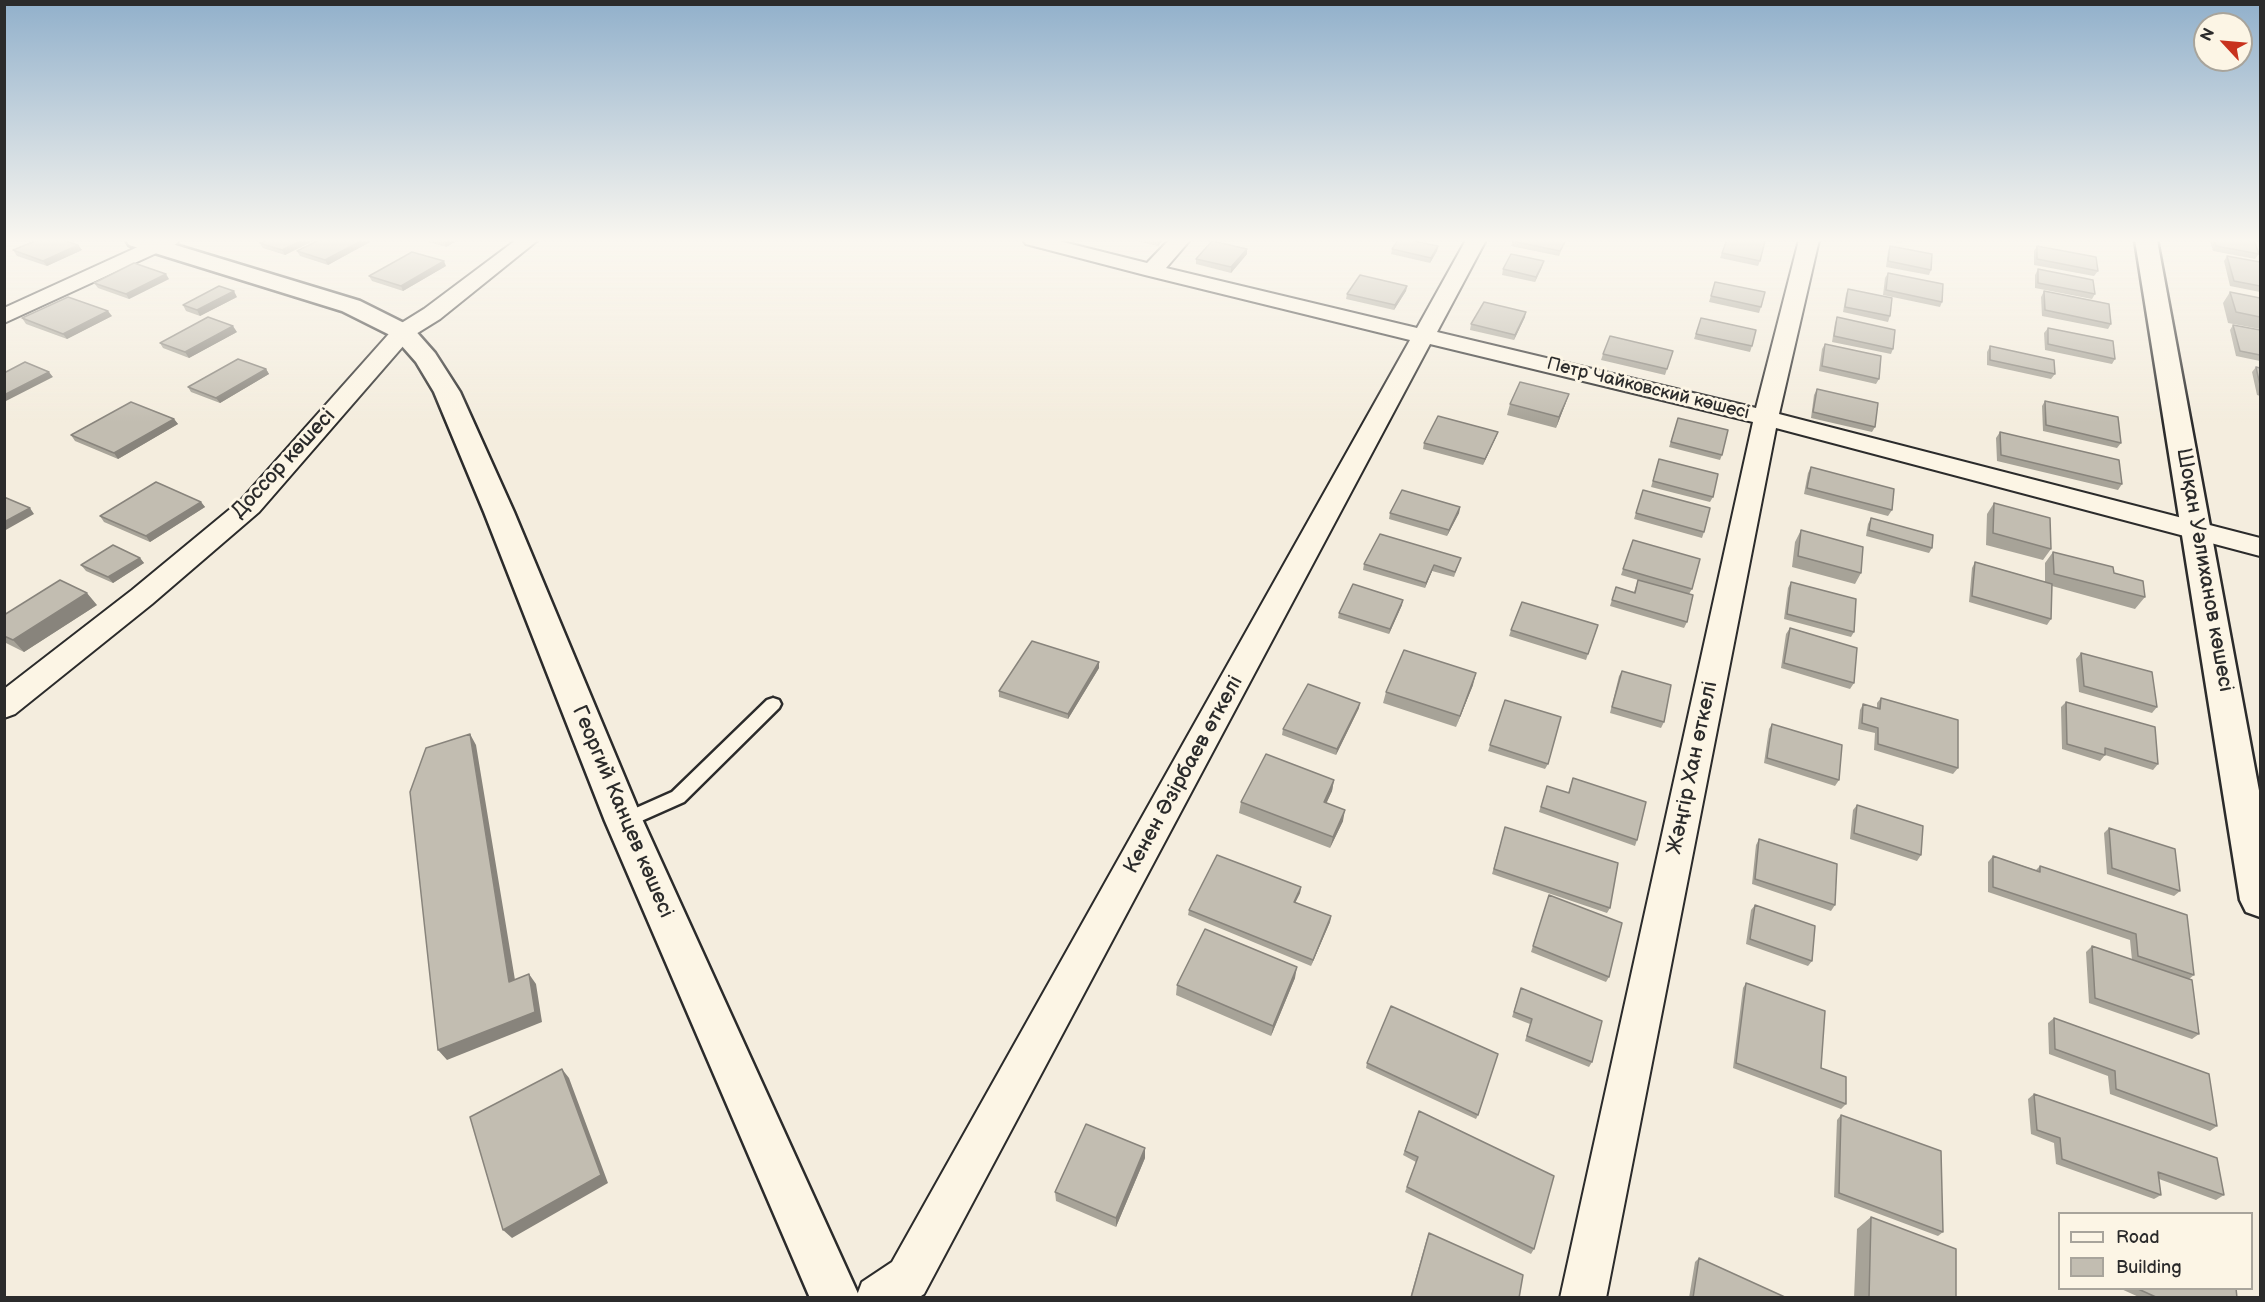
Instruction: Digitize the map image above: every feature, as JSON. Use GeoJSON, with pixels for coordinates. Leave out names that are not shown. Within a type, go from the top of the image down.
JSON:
{"type":"FeatureCollection","features":[{"type":"Feature","properties":{"kind":"main road"},"geometry":{"type":"LineString","coordinates":[[335,301],[351,306],[404,332]]}},
{"type":"Feature","properties":{"kind":"main road","name":"Шоқан Уәлиханов көшесі"},"geometry":{"type":"LineString","coordinates":[[2157,301],[2260,900]]}},
{"type":"Feature","properties":{"kind":"main road","name":"Георгий Канцев көшесі"},"geometry":{"type":"LineString","coordinates":[[404,332],[426,358],[447,392],[499,512],[624,821],[835,1298]]}},
{"type":"Feature","properties":{"kind":"street"},"geometry":{"type":"LineString","coordinates":[[4,316],[35,301]]}},
{"type":"Feature","properties":{"kind":"street","name":"Доссор көшесі"},"geometry":{"type":"LineString","coordinates":[[4,706],[142,597],[250,506],[404,332],[449,301]]}},
{"type":"Feature","properties":{"kind":"street","name":"Петр Чайковский көшесі"},"geometry":{"type":"LineString","coordinates":[[1277,301],[1767,418],[2260,547]]}},
{"type":"Feature","properties":{"kind":"street","name":"Кенен Әзірбаев өткелі"},"geometry":{"type":"LineString","coordinates":[[878,1298],[908,1278],[1443,301]]}},
{"type":"Feature","properties":{"kind":"street","name":"Жәңгір Хан өткелі"},"geometry":{"type":"LineString","coordinates":[[1583,1298],[1767,418],[1795,301]]}},
{"type":"Feature","properties":{"kind":"lane"},"geometry":{"type":"LineString","coordinates":[[624,821],[678,797],[773,704]]}},
{"type":"Feature","properties":{"kind":"building"},"geometry":{"type":"Polygon","coordinates":[[[60,301],[79,301],[108,311],[63,334],[22,318],[60,301]]]}},
{"type":"Feature","properties":{"kind":"building"},"geometry":{"type":"Polygon","coordinates":[[[191,301],[215,301],[197,310],[183,305],[191,301]]]}},
{"type":"Feature","properties":{"kind":"building"},"geometry":{"type":"Polygon","coordinates":[[[1376,301],[1398,301],[1395,305],[1376,301]]]}},
{"type":"Feature","properties":{"kind":"building"},"geometry":{"type":"Polygon","coordinates":[[[1733,301],[1763,301],[1761,307],[1733,301]]]}},
{"type":"Feature","properties":{"kind":"building"},"geometry":{"type":"Polygon","coordinates":[[[1846,301],[1892,301],[1890,316],[1845,307],[1846,301]]]}},
{"type":"Feature","properties":{"kind":"building"},"geometry":{"type":"Polygon","coordinates":[[[2045,301],[2093,301],[2109,304],[2111,324],[2045,310],[2045,301]]]}},
{"type":"Feature","properties":{"kind":"building"},"geometry":{"type":"Polygon","coordinates":[[[2233,301],[2260,301],[2260,317],[2236,312],[2233,301]]]}},
{"type":"Feature","properties":{"kind":"building"},"geometry":{"type":"Polygon","coordinates":[[[1484,302],[1526,312],[1515,335],[1471,324],[1484,302]]]}},
{"type":"Feature","properties":{"kind":"building"},"geometry":{"type":"Polygon","coordinates":[[[208,317],[233,326],[185,352],[160,343],[208,317]]]}},
{"type":"Feature","properties":{"kind":"building"},"geometry":{"type":"Polygon","coordinates":[[[1837,317],[1895,330],[1893,349],[1834,336],[1837,317]]]}},
{"type":"Feature","properties":{"kind":"building"},"geometry":{"type":"Polygon","coordinates":[[[1701,318],[1756,330],[1752,346],[1696,334],[1701,318]]]}},
{"type":"Feature","properties":{"kind":"building"},"geometry":{"type":"Polygon","coordinates":[[[2233,325],[2260,330],[2260,355],[2240,351],[2233,325]]]}},
{"type":"Feature","properties":{"kind":"building"},"geometry":{"type":"Polygon","coordinates":[[[2048,328],[2113,341],[2115,359],[2048,344],[2048,328]]]}},
{"type":"Feature","properties":{"kind":"building"},"geometry":{"type":"Polygon","coordinates":[[[1610,336],[1673,351],[1667,369],[1603,354],[1610,336]]]}},
{"type":"Feature","properties":{"kind":"building"},"geometry":{"type":"Polygon","coordinates":[[[1825,344],[1881,356],[1879,379],[1822,366],[1825,344]]]}},
{"type":"Feature","properties":{"kind":"building"},"geometry":{"type":"Polygon","coordinates":[[[1990,346],[2054,360],[2055,374],[1990,360],[1990,346]]]}},
{"type":"Feature","properties":{"kind":"building"},"geometry":{"type":"Polygon","coordinates":[[[238,359],[266,369],[216,398],[188,387],[238,359]]]}},
{"type":"Feature","properties":{"kind":"building"},"geometry":{"type":"Polygon","coordinates":[[[25,362],[49,372],[4,395],[4,373],[25,362]]]}},
{"type":"Feature","properties":{"kind":"building"},"geometry":{"type":"Polygon","coordinates":[[[2256,367],[2260,368],[2260,385],[2256,367]]]}},
{"type":"Feature","properties":{"kind":"building"},"geometry":{"type":"Polygon","coordinates":[[[1520,382],[1569,394],[1559,417],[1510,404],[1520,382]]]}},
{"type":"Feature","properties":{"kind":"building"},"geometry":{"type":"Polygon","coordinates":[[[1817,389],[1878,403],[1875,427],[1813,412],[1817,389]]]}},
{"type":"Feature","properties":{"kind":"building"},"geometry":{"type":"Polygon","coordinates":[[[2045,401],[2118,417],[2121,443],[2046,425],[2045,401]]]}},
{"type":"Feature","properties":{"kind":"building"},"geometry":{"type":"Polygon","coordinates":[[[131,402],[174,419],[114,453],[71,435],[131,402]]]}},
{"type":"Feature","properties":{"kind":"building"},"geometry":{"type":"Polygon","coordinates":[[[1438,416],[1498,432],[1485,459],[1424,443],[1438,416]]]}},
{"type":"Feature","properties":{"kind":"building"},"geometry":{"type":"Polygon","coordinates":[[[1678,418],[1728,430],[1722,455],[1671,442],[1678,418]]]}},
{"type":"Feature","properties":{"kind":"building"},"geometry":{"type":"Polygon","coordinates":[[[2000,432],[2119,460],[2122,484],[2001,455],[2000,432]]]}},
{"type":"Feature","properties":{"kind":"building"},"geometry":{"type":"Polygon","coordinates":[[[1659,459],[1718,474],[1713,497],[1653,481],[1659,459]]]}},
{"type":"Feature","properties":{"kind":"building"},"geometry":{"type":"Polygon","coordinates":[[[1811,467],[1894,489],[1892,510],[1807,488],[1811,467]]]}},
{"type":"Feature","properties":{"kind":"building"},"geometry":{"type":"Polygon","coordinates":[[[156,482],[201,502],[146,536],[100,516],[156,482]]]}},
{"type":"Feature","properties":{"kind":"building"},"geometry":{"type":"Polygon","coordinates":[[[1402,490],[1460,507],[1449,530],[1390,513],[1402,490]]]}},
{"type":"Feature","properties":{"kind":"building"},"geometry":{"type":"Polygon","coordinates":[[[1643,490],[1710,508],[1704,532],[1636,513],[1643,490]]]}},
{"type":"Feature","properties":{"kind":"building"},"geometry":{"type":"Polygon","coordinates":[[[4,497],[30,508],[4,522],[4,497]]]}},
{"type":"Feature","properties":{"kind":"building"},"geometry":{"type":"Polygon","coordinates":[[[1994,503],[2050,518],[2051,549],[1993,533],[1994,503]]]}},
{"type":"Feature","properties":{"kind":"building"},"geometry":{"type":"Polygon","coordinates":[[[1871,518],[1933,535],[1932,548],[1869,530],[1871,518]]]}},
{"type":"Feature","properties":{"kind":"building"},"geometry":{"type":"Polygon","coordinates":[[[1801,530],[1863,547],[1861,573],[1798,556],[1801,530]]]}},
{"type":"Feature","properties":{"kind":"building"},"geometry":{"type":"Polygon","coordinates":[[[1380,534],[1461,558],[1455,572],[1434,565],[1426,583],[1364,564],[1380,534]]]}},
{"type":"Feature","properties":{"kind":"building"},"geometry":{"type":"Polygon","coordinates":[[[1633,540],[1700,559],[1692,589],[1623,569],[1633,540]]]}},
{"type":"Feature","properties":{"kind":"building"},"geometry":{"type":"Polygon","coordinates":[[[113,545],[140,558],[108,577],[81,565],[113,545]]]}},
{"type":"Feature","properties":{"kind":"building"},"geometry":{"type":"Polygon","coordinates":[[[2053,552],[2113,567],[2114,573],[2143,581],[2145,597],[2054,574],[2053,552]]]}},
{"type":"Feature","properties":{"kind":"building"},"geometry":{"type":"Polygon","coordinates":[[[1975,562],[2052,584],[2051,619],[1972,596],[1975,562]]]}},
{"type":"Feature","properties":{"kind":"building"},"geometry":{"type":"Polygon","coordinates":[[[60,580],[87,593],[13,640],[4,636],[4,615],[60,580]]]}},
{"type":"Feature","properties":{"kind":"building"},"geometry":{"type":"Polygon","coordinates":[[[1638,580],[1693,595],[1687,622],[1612,600],[1616,587],[1635,593],[1638,580]]]}},
{"type":"Feature","properties":{"kind":"building"},"geometry":{"type":"Polygon","coordinates":[[[1791,582],[1856,599],[1854,632],[1787,614],[1791,582]]]}},
{"type":"Feature","properties":{"kind":"building"},"geometry":{"type":"Polygon","coordinates":[[[1353,584],[1403,600],[1390,629],[1339,613],[1353,584]]]}},
{"type":"Feature","properties":{"kind":"building"},"geometry":{"type":"Polygon","coordinates":[[[1522,602],[1598,625],[1588,654],[1511,630],[1522,602]]]}},
{"type":"Feature","properties":{"kind":"building"},"geometry":{"type":"Polygon","coordinates":[[[1790,628],[1857,648],[1854,683],[1784,663],[1790,628]]]}},
{"type":"Feature","properties":{"kind":"building"},"geometry":{"type":"Polygon","coordinates":[[[1032,641],[1099,662],[1068,714],[999,691],[1032,641]]]}},
{"type":"Feature","properties":{"kind":"building"},"geometry":{"type":"Polygon","coordinates":[[[1404,650],[1476,673],[1460,716],[1386,692],[1404,650]]]}},
{"type":"Feature","properties":{"kind":"building"},"geometry":{"type":"Polygon","coordinates":[[[2081,653],[2152,672],[2157,707],[2084,686],[2081,653]]]}},
{"type":"Feature","properties":{"kind":"building"},"geometry":{"type":"Polygon","coordinates":[[[1622,671],[1671,685],[1664,722],[1612,707],[1622,671]]]}},
{"type":"Feature","properties":{"kind":"building"},"geometry":{"type":"Polygon","coordinates":[[[1308,684],[1360,703],[1337,749],[1283,729],[1308,684]]]}},
{"type":"Feature","properties":{"kind":"building"},"geometry":{"type":"Polygon","coordinates":[[[1881,698],[1958,720],[1958,768],[1878,744],[1878,728],[1862,723],[1863,704],[1880,709],[1881,698]]]}},
{"type":"Feature","properties":{"kind":"building"},"geometry":{"type":"Polygon","coordinates":[[[1505,700],[1561,717],[1548,764],[1490,745],[1505,700]]]}},
{"type":"Feature","properties":{"kind":"building"},"geometry":{"type":"Polygon","coordinates":[[[2066,702],[2155,727],[2158,764],[2105,748],[2105,755],[2067,744],[2066,702]]]}},
{"type":"Feature","properties":{"kind":"building"},"geometry":{"type":"Polygon","coordinates":[[[1772,724],[1842,745],[1839,780],[1767,758],[1772,724]]]}},
{"type":"Feature","properties":{"kind":"building"},"geometry":{"type":"Polygon","coordinates":[[[470,734],[509,982],[529,974],[535,1012],[438,1050],[410,792],[426,748],[470,734]]]}},
{"type":"Feature","properties":{"kind":"building"},"geometry":{"type":"Polygon","coordinates":[[[1266,754],[1334,780],[1324,802],[1345,810],[1333,837],[1241,802],[1266,754]]]}},
{"type":"Feature","properties":{"kind":"building"},"geometry":{"type":"Polygon","coordinates":[[[1573,778],[1646,802],[1637,840],[1541,807],[1547,786],[1569,793],[1573,778]]]}},
{"type":"Feature","properties":{"kind":"building"},"geometry":{"type":"Polygon","coordinates":[[[1857,805],[1923,826],[1921,855],[1854,833],[1857,805]]]}},
{"type":"Feature","properties":{"kind":"building"},"geometry":{"type":"Polygon","coordinates":[[[1505,827],[1618,863],[1610,908],[1494,869],[1505,827]]]}},
{"type":"Feature","properties":{"kind":"building"},"geometry":{"type":"Polygon","coordinates":[[[2109,828],[2175,849],[2180,891],[2112,868],[2109,828]]]}},
{"type":"Feature","properties":{"kind":"building"},"geometry":{"type":"Polygon","coordinates":[[[1759,839],[1837,864],[1835,905],[1755,879],[1759,839]]]}},
{"type":"Feature","properties":{"kind":"building"},"geometry":{"type":"Polygon","coordinates":[[[1217,855],[1301,887],[1294,902],[1331,916],[1313,960],[1189,910],[1217,855]]]}},
{"type":"Feature","properties":{"kind":"building"},"geometry":{"type":"Polygon","coordinates":[[[1993,856],[2040,872],[2040,866],[2187,915],[2194,975],[2138,956],[2136,934],[1993,887],[1993,856]]]}},
{"type":"Feature","properties":{"kind":"building"},"geometry":{"type":"Polygon","coordinates":[[[1549,895],[1622,923],[1609,977],[1533,946],[1549,895]]]}},
{"type":"Feature","properties":{"kind":"building"},"geometry":{"type":"Polygon","coordinates":[[[1755,905],[1815,926],[1812,961],[1750,939],[1755,905]]]}},
{"type":"Feature","properties":{"kind":"building"},"geometry":{"type":"Polygon","coordinates":[[[1205,929],[1297,967],[1273,1026],[1177,985],[1205,929]]]}},
{"type":"Feature","properties":{"kind":"building"},"geometry":{"type":"Polygon","coordinates":[[[2092,946],[2192,980],[2199,1034],[2095,998],[2092,946]]]}},
{"type":"Feature","properties":{"kind":"building"},"geometry":{"type":"Polygon","coordinates":[[[1746,983],[1825,1011],[1821,1068],[1846,1077],[1846,1104],[1736,1063],[1746,983]]]}},
{"type":"Feature","properties":{"kind":"building"},"geometry":{"type":"Polygon","coordinates":[[[1521,988],[1602,1021],[1592,1062],[1527,1036],[1532,1019],[1514,1012],[1521,988]]]}},
{"type":"Feature","properties":{"kind":"building"},"geometry":{"type":"Polygon","coordinates":[[[1391,1006],[1498,1054],[1478,1115],[1367,1063],[1391,1006]]]}},
{"type":"Feature","properties":{"kind":"building"},"geometry":{"type":"Polygon","coordinates":[[[2054,1018],[2209,1074],[2217,1126],[2116,1089],[2115,1071],[2055,1049],[2054,1018]]]}},
{"type":"Feature","properties":{"kind":"building"},"geometry":{"type":"Polygon","coordinates":[[[562,1069],[601,1175],[503,1230],[470,1117],[562,1069]]]}},
{"type":"Feature","properties":{"kind":"building"},"geometry":{"type":"Polygon","coordinates":[[[2034,1094],[2217,1158],[2224,1195],[2158,1172],[2161,1195],[2062,1159],[2060,1138],[2037,1130],[2034,1094]]]}},
{"type":"Feature","properties":{"kind":"building"},"geometry":{"type":"Polygon","coordinates":[[[1419,1111],[1554,1176],[1534,1249],[1407,1187],[1418,1157],[1405,1151],[1419,1111]]]}},
{"type":"Feature","properties":{"kind":"building"},"geometry":{"type":"Polygon","coordinates":[[[1841,1115],[1941,1151],[1943,1232],[1839,1193],[1841,1115]]]}},
{"type":"Feature","properties":{"kind":"building"},"geometry":{"type":"Polygon","coordinates":[[[1086,1124],[1145,1148],[1116,1218],[1055,1192],[1086,1124]]]}},
{"type":"Feature","properties":{"kind":"building"},"geometry":{"type":"Polygon","coordinates":[[[1871,1217],[1956,1249],[1956,1298],[1869,1298],[1871,1217]]]}},
{"type":"Feature","properties":{"kind":"building"},"geometry":{"type":"Polygon","coordinates":[[[1429,1233],[1523,1275],[1519,1298],[1411,1298],[1429,1233]]]}},
{"type":"Feature","properties":{"kind":"building"},"geometry":{"type":"Polygon","coordinates":[[[1699,1258],[1787,1298],[1693,1298],[1699,1258]]]}},
{"type":"Feature","properties":{"kind":"building"},"geometry":{"type":"Polygon","coordinates":[[[2140,1290],[2236,1290],[2237,1298],[2158,1298],[2140,1290]]]}}]}
